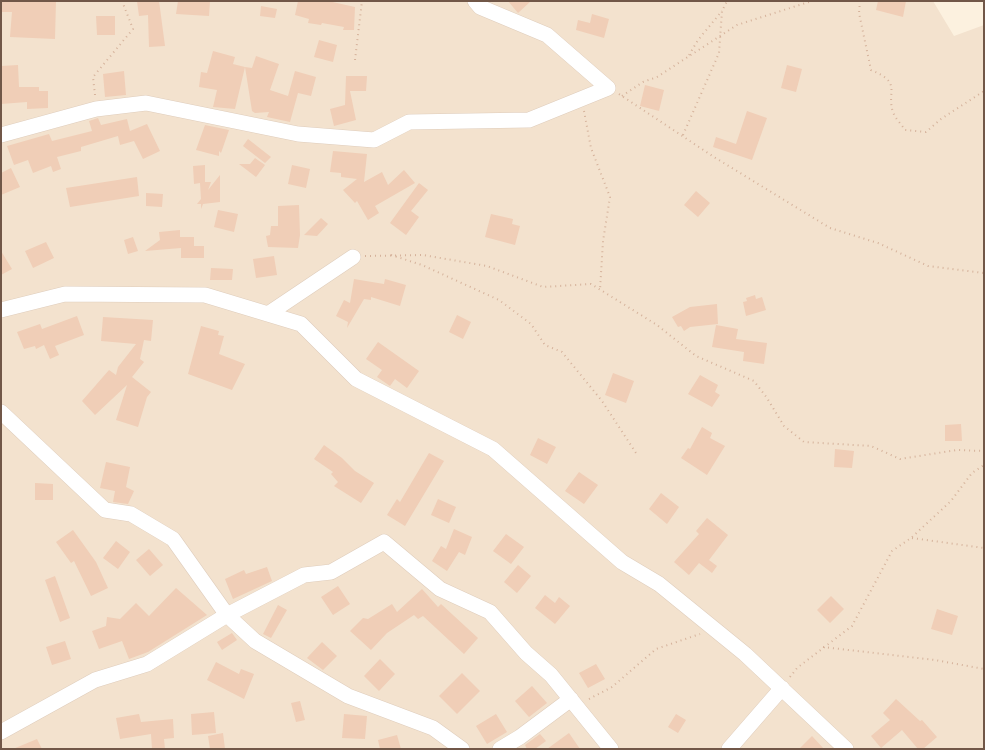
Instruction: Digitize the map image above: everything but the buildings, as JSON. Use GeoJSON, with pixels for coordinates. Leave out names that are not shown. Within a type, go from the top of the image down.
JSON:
{"type":"FeatureCollection","features":[{"type":"Feature","properties":{"kind":"street"},"geometry":{"type":"LineString","coordinates":[[1,135],[96,109],[146,103],[298,134],[374,140],[409,122],[529,120],[608,88],[547,35],[480,7],[475,1]]}},
{"type":"Feature","properties":{"kind":"street"},"geometry":{"type":"LineString","coordinates":[[268,314],[353,257]]}},
{"type":"Feature","properties":{"kind":"street"},"geometry":{"type":"LineString","coordinates":[[1,310],[65,294],[205,295],[301,324],[356,379],[493,449],[604,544],[622,562],[659,584],[714,629],[782,688],[846,749]]}},
{"type":"Feature","properties":{"kind":"street"},"geometry":{"type":"LineString","coordinates":[[2,409],[105,510],[131,514],[173,539],[227,616],[255,641],[348,696],[433,728],[462,749]]}},
{"type":"Feature","properties":{"kind":"street"},"geometry":{"type":"LineString","coordinates":[[1,732],[96,680],[147,664],[227,616],[304,575],[331,572],[384,542],[440,589],[490,612],[573,702],[611,749]]}},
{"type":"Feature","properties":{"kind":"street"},"geometry":{"type":"LineString","coordinates":[[730,749],[782,688]]}},
{"type":"Feature","properties":{"kind":"street"},"geometry":{"type":"LineString","coordinates":[[500,749],[573,702]]}},
{"type":"Feature","properties":{"kind":"path"},"geometry":{"type":"LineString","coordinates":[[96,109],[93,77],[133,29],[122,1]]}},
{"type":"Feature","properties":{"kind":"path"},"geometry":{"type":"LineString","coordinates":[[355,60],[362,1]]}},
{"type":"Feature","properties":{"kind":"path"},"geometry":{"type":"LineString","coordinates":[[689,56],[698,40],[722,11],[727,1]]}},
{"type":"Feature","properties":{"kind":"path"},"geometry":{"type":"LineString","coordinates":[[622,96],[643,82],[658,77],[737,25],[812,1]]}},
{"type":"Feature","properties":{"kind":"path"},"geometry":{"type":"LineString","coordinates":[[860,1],[858,12],[871,70],[884,76],[893,90],[893,112],[905,130],[926,132],[941,119],[984,91]]}},
{"type":"Feature","properties":{"kind":"path"},"geometry":{"type":"LineString","coordinates":[[682,136],[719,53],[722,11]]}},
{"type":"Feature","properties":{"kind":"path"},"geometry":{"type":"LineString","coordinates":[[608,88],[830,228],[878,243],[928,266],[984,273]]}},
{"type":"Feature","properties":{"kind":"path"},"geometry":{"type":"LineString","coordinates":[[582,98],[591,148],[610,196],[603,241],[600,290]]}},
{"type":"Feature","properties":{"kind":"path"},"geometry":{"type":"LineString","coordinates":[[390,255],[422,265],[499,300],[531,324],[545,345],[562,352],[602,401],[636,453]]}},
{"type":"Feature","properties":{"kind":"path"},"geometry":{"type":"LineString","coordinates":[[353,257],[423,255],[487,266],[543,287],[591,284],[657,325],[696,356],[754,381],[784,426],[804,442],[872,446],[900,459],[957,450],[984,451]]}},
{"type":"Feature","properties":{"kind":"path"},"geometry":{"type":"LineString","coordinates":[[782,688],[797,668],[852,626],[892,551],[911,538],[951,501],[972,473],[984,465]]}},
{"type":"Feature","properties":{"kind":"path"},"geometry":{"type":"LineString","coordinates":[[911,538],[984,548]]}},
{"type":"Feature","properties":{"kind":"path"},"geometry":{"type":"LineString","coordinates":[[573,702],[612,687],[656,649],[714,629]]}},
{"type":"Feature","properties":{"kind":"path"},"geometry":{"type":"LineString","coordinates":[[823,647],[935,660],[984,669]]}},
{"type":"Feature","properties":{"kind":"shaded area"},"geometry":{"type":"Polygon","coordinates":[[[1,1],[933,1],[954,36],[984,25],[984,749],[1,749],[1,1]]]}}]}
